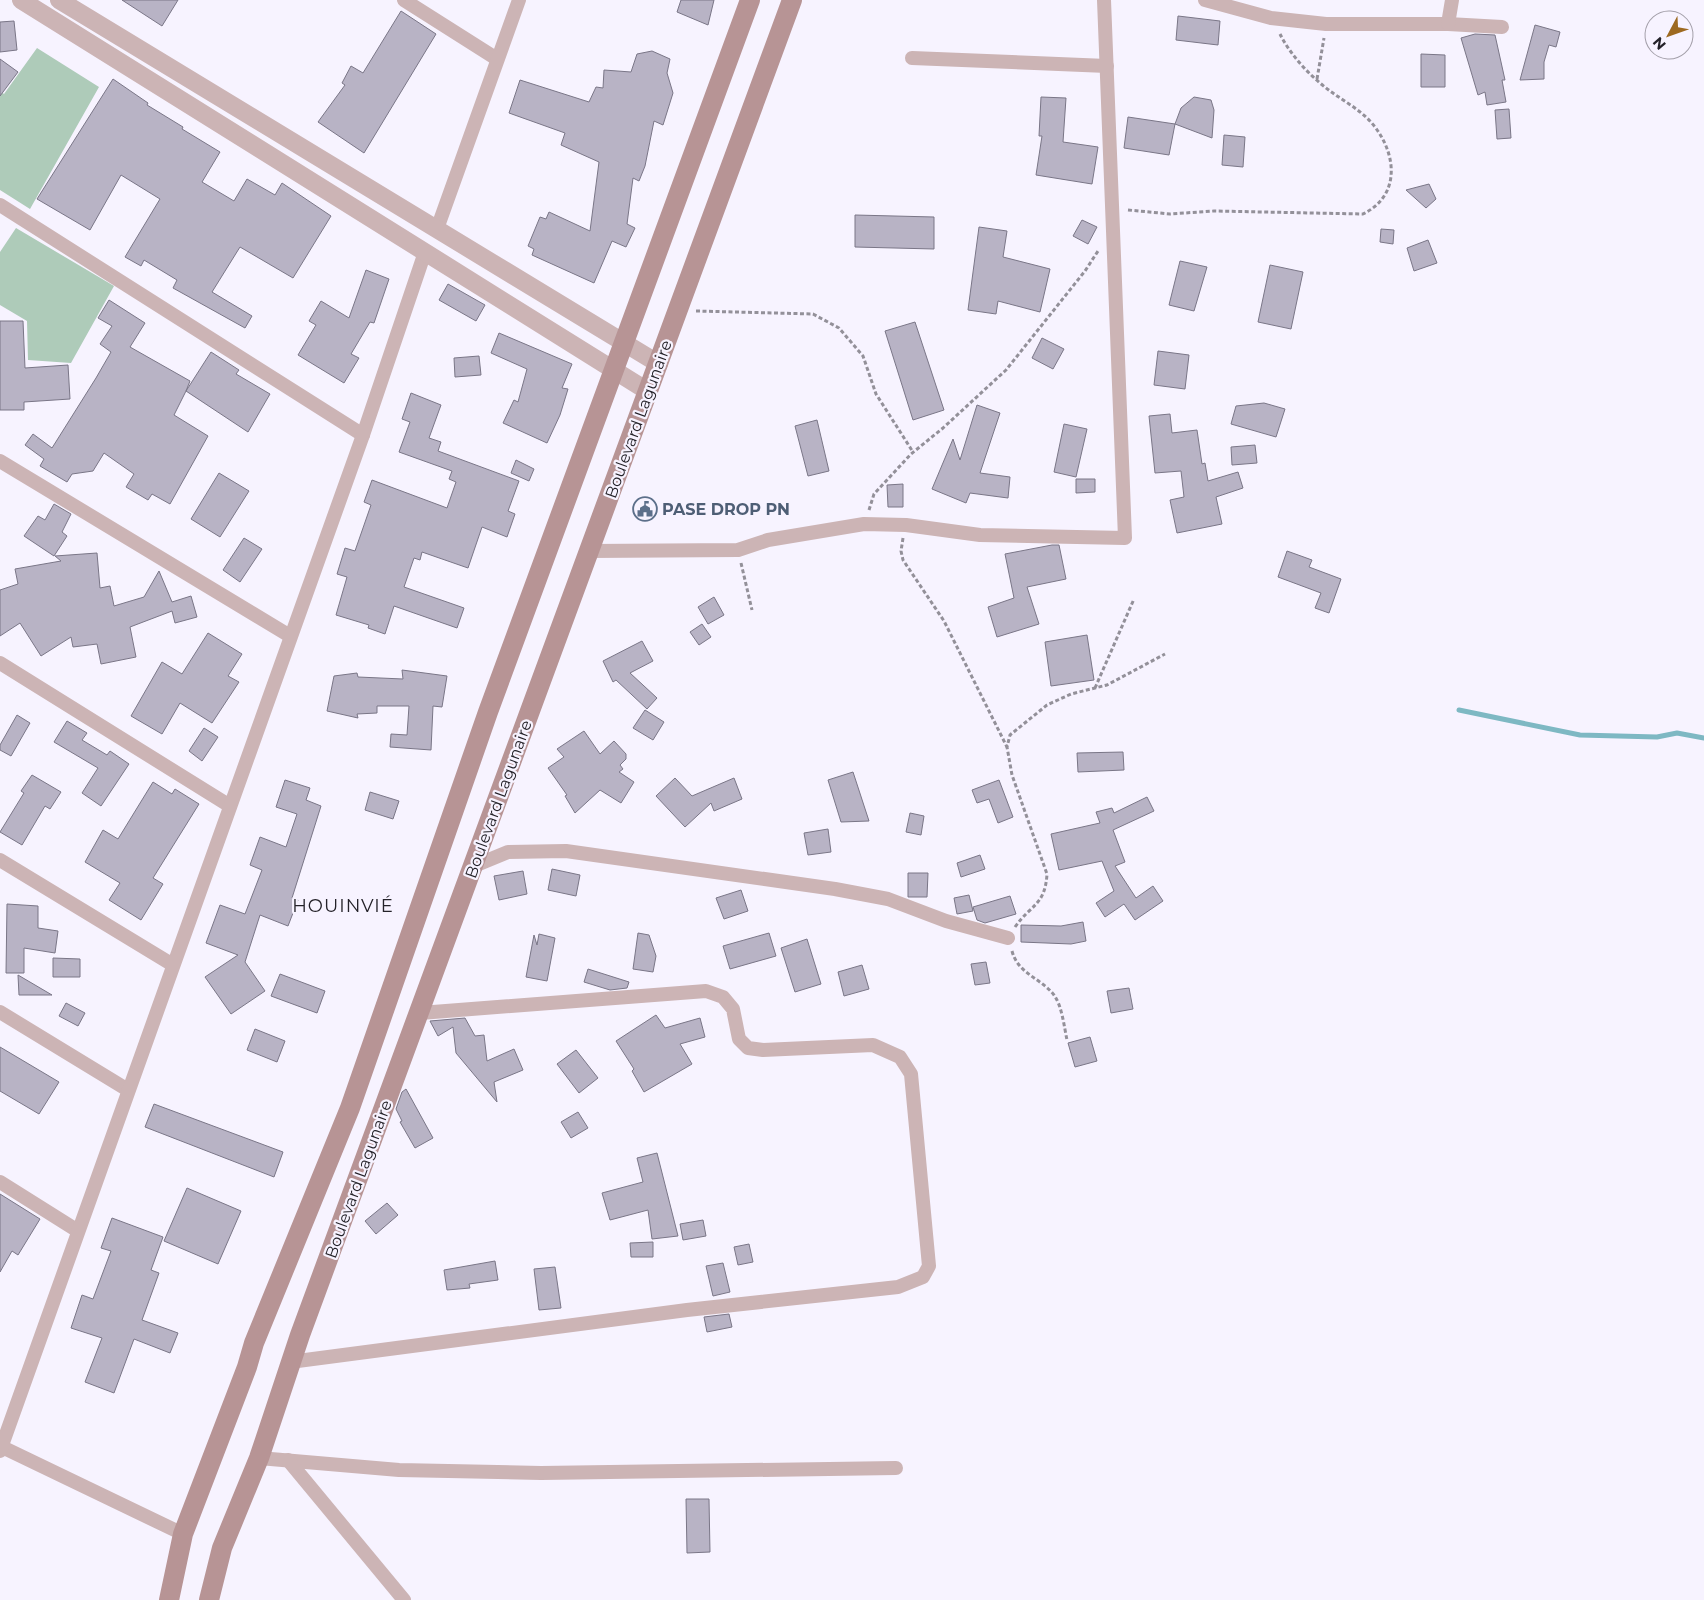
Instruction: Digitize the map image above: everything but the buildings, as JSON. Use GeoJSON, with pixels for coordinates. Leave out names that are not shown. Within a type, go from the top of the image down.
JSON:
{"type":"FeatureCollection","features":[{"type":"Feature","properties":{"kind":"main road","name":"Boulevard Lagunaire"},"geometry":{"type":"LineString","coordinates":[[169,1600],[183,1534],[247,1367],[254,1343],[354,1099],[492,703],[750,0]]}},
{"type":"Feature","properties":{"kind":"main road","name":"Boulevard Lagunaire"},"geometry":{"type":"LineString","coordinates":[[209,1600],[222,1548],[259,1458],[290,1362],[792,0]]}},
{"type":"Feature","properties":{"kind":"street"},"geometry":{"type":"LineString","coordinates":[[21,0],[648,392]]}},
{"type":"Feature","properties":{"kind":"street"},"geometry":{"type":"LineString","coordinates":[[59,0],[659,364]]}},
{"type":"Feature","properties":{"kind":"street"},"geometry":{"type":"LineString","coordinates":[[404,0],[497,59]]}},
{"type":"Feature","properties":{"kind":"street"},"geometry":{"type":"LineString","coordinates":[[437,229],[518,0]]}},
{"type":"Feature","properties":{"kind":"street"},"geometry":{"type":"LineString","coordinates":[[590,551],[738,550],[768,540],[864,524],[906,525],[980,535],[1124,538],[1104,0]]}},
{"type":"Feature","properties":{"kind":"street"},"geometry":{"type":"LineString","coordinates":[[1205,0],[1228,4],[1271,18],[1326,24],[1448,24],[1502,27]]}},
{"type":"Feature","properties":{"kind":"street"},"geometry":{"type":"LineString","coordinates":[[1448,24],[1452,0]]}},
{"type":"Feature","properties":{"kind":"street"},"geometry":{"type":"LineString","coordinates":[[912,58],[1107,66]]}},
{"type":"Feature","properties":{"kind":"street"},"geometry":{"type":"LineString","coordinates":[[0,205],[363,435]]}},
{"type":"Feature","properties":{"kind":"street"},"geometry":{"type":"LineString","coordinates":[[183,1534],[0,1448],[363,435],[425,252]]}},
{"type":"Feature","properties":{"kind":"street"},"geometry":{"type":"LineString","coordinates":[[0,460],[290,636]]}},
{"type":"Feature","properties":{"kind":"street"},"geometry":{"type":"LineString","coordinates":[[0,663],[230,806]]}},
{"type":"Feature","properties":{"kind":"street"},"geometry":{"type":"LineString","coordinates":[[474,866],[508,852],[566,851],[835,889],[888,899],[946,921],[1008,938]]}},
{"type":"Feature","properties":{"kind":"street"},"geometry":{"type":"LineString","coordinates":[[0,860],[173,965]]}},
{"type":"Feature","properties":{"kind":"street"},"geometry":{"type":"LineString","coordinates":[[290,1362],[687,1310],[898,1287],[923,1277],[930,1266],[911,1074],[900,1057],[873,1045],[763,1050],[748,1048],[739,1039],[733,1009],[723,997],[706,992],[420,1013]]}},
{"type":"Feature","properties":{"kind":"street"},"geometry":{"type":"LineString","coordinates":[[0,1012],[128,1090]]}},
{"type":"Feature","properties":{"kind":"street"},"geometry":{"type":"LineString","coordinates":[[0,1182],[78,1231]]}},
{"type":"Feature","properties":{"kind":"street"},"geometry":{"type":"LineString","coordinates":[[259,1458],[399,1470],[541,1474],[896,1468]]}},
{"type":"Feature","properties":{"kind":"street"},"geometry":{"type":"LineString","coordinates":[[288,1460],[404,1600]]}},
{"type":"Feature","properties":{"kind":"path"},"geometry":{"type":"LineString","coordinates":[[1112,208],[1170,214],[1214,211],[1363,214],[1375,208],[1387,195],[1391,179],[1389,152],[1375,127],[1362,113],[1316,79],[1286,46],[1271,18]]}},
{"type":"Feature","properties":{"kind":"path"},"geometry":{"type":"LineString","coordinates":[[1316,79],[1326,24]]}},
{"type":"Feature","properties":{"kind":"path"},"geometry":{"type":"LineString","coordinates":[[864,524],[874,494],[913,452],[943,428],[1006,370],[1085,271],[1113,231]]}},
{"type":"Feature","properties":{"kind":"path"},"geometry":{"type":"LineString","coordinates":[[678,313],[701,311],[734,314],[813,314],[839,328],[862,356],[876,394],[913,452]]}},
{"type":"Feature","properties":{"kind":"path"},"geometry":{"type":"LineString","coordinates":[[906,525],[901,551],[903,560],[944,621],[1007,747],[1012,775],[1047,874],[1046,891],[1038,904],[1021,919],[1008,938],[1014,958],[1027,974],[1045,986],[1055,996],[1067,1040]]}},
{"type":"Feature","properties":{"kind":"path"},"geometry":{"type":"LineString","coordinates":[[738,550],[752,610]]}},
{"type":"Feature","properties":{"kind":"path"},"geometry":{"type":"LineString","coordinates":[[1095,688],[1134,599]]}},
{"type":"Feature","properties":{"kind":"path"},"geometry":{"type":"LineString","coordinates":[[1007,747],[1010,735],[1047,705],[1071,694],[1107,686],[1165,654]]}},
{"type":"Feature","properties":{"kind":"green space"},"geometry":{"type":"Polygon","coordinates":[[[37,48],[99,87],[30,209],[0,190],[0,91],[4,94],[37,48]]]}},
{"type":"Feature","properties":{"kind":"green space"},"geometry":{"type":"Polygon","coordinates":[[[16,228],[114,286],[71,363],[28,360],[27,321],[0,305],[0,252],[16,228]]]}},
{"type":"Feature","properties":{"kind":"waterway"},"geometry":{"type":"LineString","coordinates":[[1459,710],[1580,735],[1657,737],[1677,733],[1704,738]]}},
{"type":"Feature","properties":{"kind":"place","name":"PASE DROP PN"},"geometry":{"type":"Point","coordinates":[645,509]}},
{"type":"Feature","properties":{"kind":"district","name":"HOUINVIÉ"},"geometry":{"type":"Point","coordinates":[343,906]}}]}
